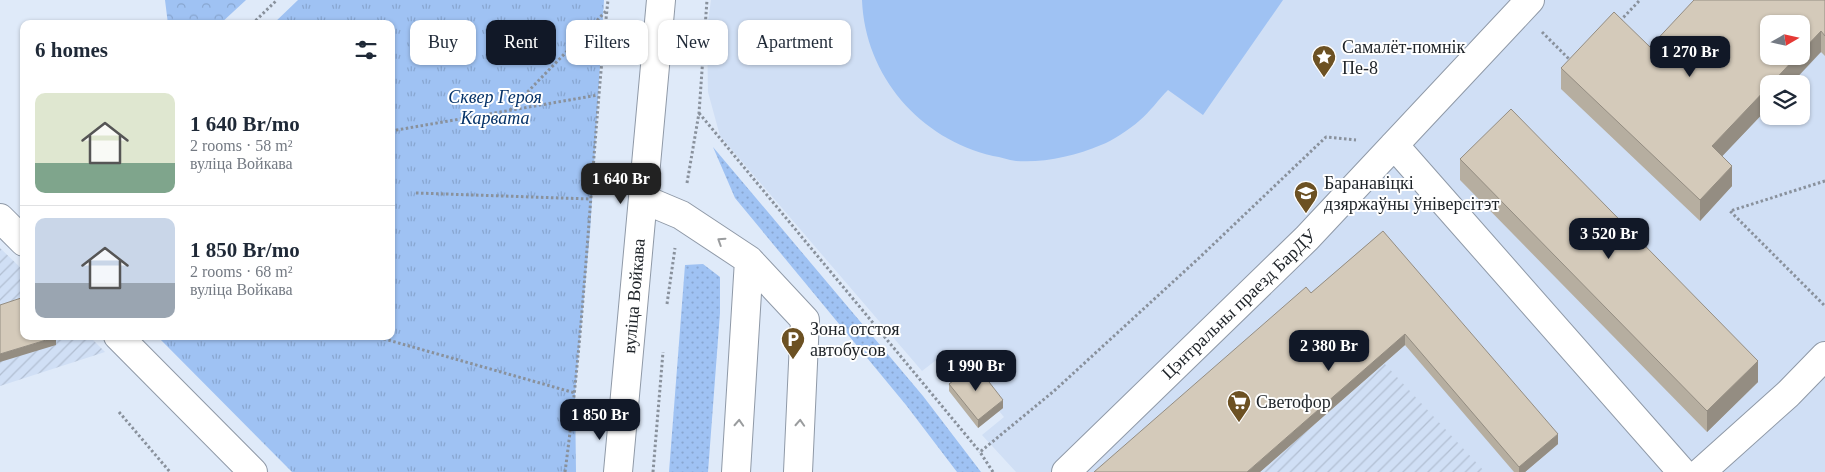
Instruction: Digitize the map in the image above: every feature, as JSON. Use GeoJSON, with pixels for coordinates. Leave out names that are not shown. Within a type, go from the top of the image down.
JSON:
{"type":"FeatureCollection","features":[{"type":"Feature","properties":{"kind":"main road","name":"вуліца Войкава"},"geometry":{"type":"LineString","coordinates":[[618,472],[661,0]]}},
{"type":"Feature","properties":{"kind":"main road","name":"Цэнтральны праезд БарДУ"},"geometry":{"type":"LineString","coordinates":[[1066,472],[1307,238],[1525,5]]}},
{"type":"Feature","properties":{"kind":"main road"},"geometry":{"type":"LineString","coordinates":[[1394,145],[1682,472]]}},
{"type":"Feature","properties":{"kind":"main road"},"geometry":{"type":"LineString","coordinates":[[643,199],[681,215],[749,260],[805,320],[798,472]]}},
{"type":"Feature","properties":{"kind":"main road"},"geometry":{"type":"LineString","coordinates":[[0,218],[20,238]]}},
{"type":"Feature","properties":{"kind":"main road"},"geometry":{"type":"LineString","coordinates":[[736,472],[749,260]]}},
{"type":"Feature","properties":{"kind":"main road"},"geometry":{"type":"LineString","coordinates":[[122,340],[253,472]]}},
{"type":"Feature","properties":{"kind":"main road"},"geometry":{"type":"LineString","coordinates":[[1701,472],[1788,394],[1825,356]]}},
{"type":"Feature","properties":{"kind":"path"},"geometry":{"type":"LineString","coordinates":[[256,20],[278,0]]}},
{"type":"Feature","properties":{"kind":"path"},"geometry":{"type":"LineString","coordinates":[[565,472],[576,392],[598,95],[608,0]]}},
{"type":"Feature","properties":{"kind":"path"},"geometry":{"type":"LineString","coordinates":[[1614,26],[1640,0]]}},
{"type":"Feature","properties":{"kind":"path"},"geometry":{"type":"LineString","coordinates":[[1525,5],[1575,66]]}},
{"type":"Feature","properties":{"kind":"path"},"geometry":{"type":"LineString","coordinates":[[509,110],[607,10]]}},
{"type":"Feature","properties":{"kind":"path"},"geometry":{"type":"LineString","coordinates":[[395,130],[598,95]]}},
{"type":"Feature","properties":{"kind":"path"},"geometry":{"type":"LineString","coordinates":[[699,113],[980,452],[993,472]]}},
{"type":"Feature","properties":{"kind":"path"},"geometry":{"type":"LineString","coordinates":[[980,452],[1054,391],[1199,258],[1326,137],[1394,145]]}},
{"type":"Feature","properties":{"kind":"path"},"geometry":{"type":"LineString","coordinates":[[1825,181],[1730,211],[1825,306]]}},
{"type":"Feature","properties":{"kind":"path"},"geometry":{"type":"LineString","coordinates":[[416,193],[590,199]]}},
{"type":"Feature","properties":{"kind":"path"},"geometry":{"type":"LineString","coordinates":[[388,340],[576,392]]}},
{"type":"Feature","properties":{"kind":"path"},"geometry":{"type":"LineString","coordinates":[[119,412],[170,472]]}},
{"type":"Feature","properties":{"kind":"shaded area","name":"Баранавіцкі дзяржаўны ўніверсітэт"},"geometry":{"type":"Polygon","coordinates":[[[711,0],[1825,0],[1825,472],[1465,472],[1301,293],[1096,472],[1016,472],[982,435],[1004,417],[948,351],[922,371],[720,136],[708,92],[708,65],[728,65],[728,20],[708,20],[711,0]]]}},
{"type":"Feature","properties":{"kind":"shaded area"},"geometry":{"type":"Polygon","coordinates":[[[0,248],[20,267],[20,340],[93,340],[105,352],[0,386],[0,248]]]}},
{"type":"Feature","properties":{"kind":"shaded area"},"geometry":{"type":"Polygon","coordinates":[[[1384,363],[1485,472],[1260,472],[1384,363]]]}},
{"type":"Feature","properties":{"kind":"green space"},"geometry":{"type":"Polygon","coordinates":[[[165,0],[246,0],[224,20],[168,20],[165,0]]]}},
{"type":"Feature","properties":{"kind":"green space","name":"Сквер Героя Карвата"},"geometry":{"type":"Polygon","coordinates":[[[298,0],[604,0],[603,20],[566,20],[566,65],[600,65],[590,232],[575,393],[576,472],[292,472],[161,340],[395,340],[395,20],[277,20],[298,0]]]}},
{"type":"Feature","properties":{"kind":"green space"},"geometry":{"type":"Polygon","coordinates":[[[862,0],[1283,0],[1203,115],[1168,90],[1143,117],[1110,141],[1091,149],[1048,160],[1013,161],[967,148],[942,135],[920,119],[901,100],[873,54],[865,28],[862,0]]]}},
{"type":"Feature","properties":{"kind":"green space"},"geometry":{"type":"Polygon","coordinates":[[[713,147],[923,396],[981,472],[957,472],[906,405],[735,198],[713,147]]]}},
{"type":"Feature","properties":{"kind":"green space"},"geometry":{"type":"Polygon","coordinates":[[[703,264],[720,277],[720,313],[708,472],[669,472],[685,265],[703,264]]]}},
{"type":"Feature","properties":{"kind":"building"},"geometry":{"type":"Polygon","coordinates":[[[1694,0],[1825,0],[1825,36],[1821,31],[1810,43],[1810,15],[1760,15],[1760,65],[1789,65],[1779,75],[1760,75],[1760,95],[1712,146],[1732,166],[1700,200],[1561,68],[1614,12],[1650,47],[1694,0]]]}},
{"type":"Feature","properties":{"kind":"building"},"geometry":{"type":"Polygon","coordinates":[[[1511,109],[1758,361],[1707,411],[1460,159],[1511,109]]]}},
{"type":"Feature","properties":{"kind":"building"},"geometry":{"type":"Polygon","coordinates":[[[1383,231],[1558,434],[1519,467],[1405,334],[1247,472],[1094,472],[1306,287],[1311,293],[1383,231]]]}},
{"type":"Feature","properties":{"kind":"building"},"geometry":{"type":"Polygon","coordinates":[[[20,298],[20,340],[46,340],[0,354],[0,305],[20,298]]]}},
{"type":"Feature","properties":{"kind":"building"},"geometry":{"type":"Polygon","coordinates":[[[975,364],[1003,400],[978,420],[949,384],[975,364]]]}},
{"type":"Feature","properties":{"kind":"place","name":"Самалёт-помнік Пе-8"},"geometry":{"type":"Point","coordinates":[1324,78]}},
{"type":"Feature","properties":{"kind":"place","name":"Баранавіцкі дзяржаўны ўніверсітэт"},"geometry":{"type":"Point","coordinates":[1306,214]}},
{"type":"Feature","properties":{"kind":"place","name":"Зона отстоя автобусов"},"geometry":{"type":"Point","coordinates":[793,360]}},
{"type":"Feature","properties":{"kind":"place","name":"Светофор"},"geometry":{"type":"Point","coordinates":[1239,423]}}]}
